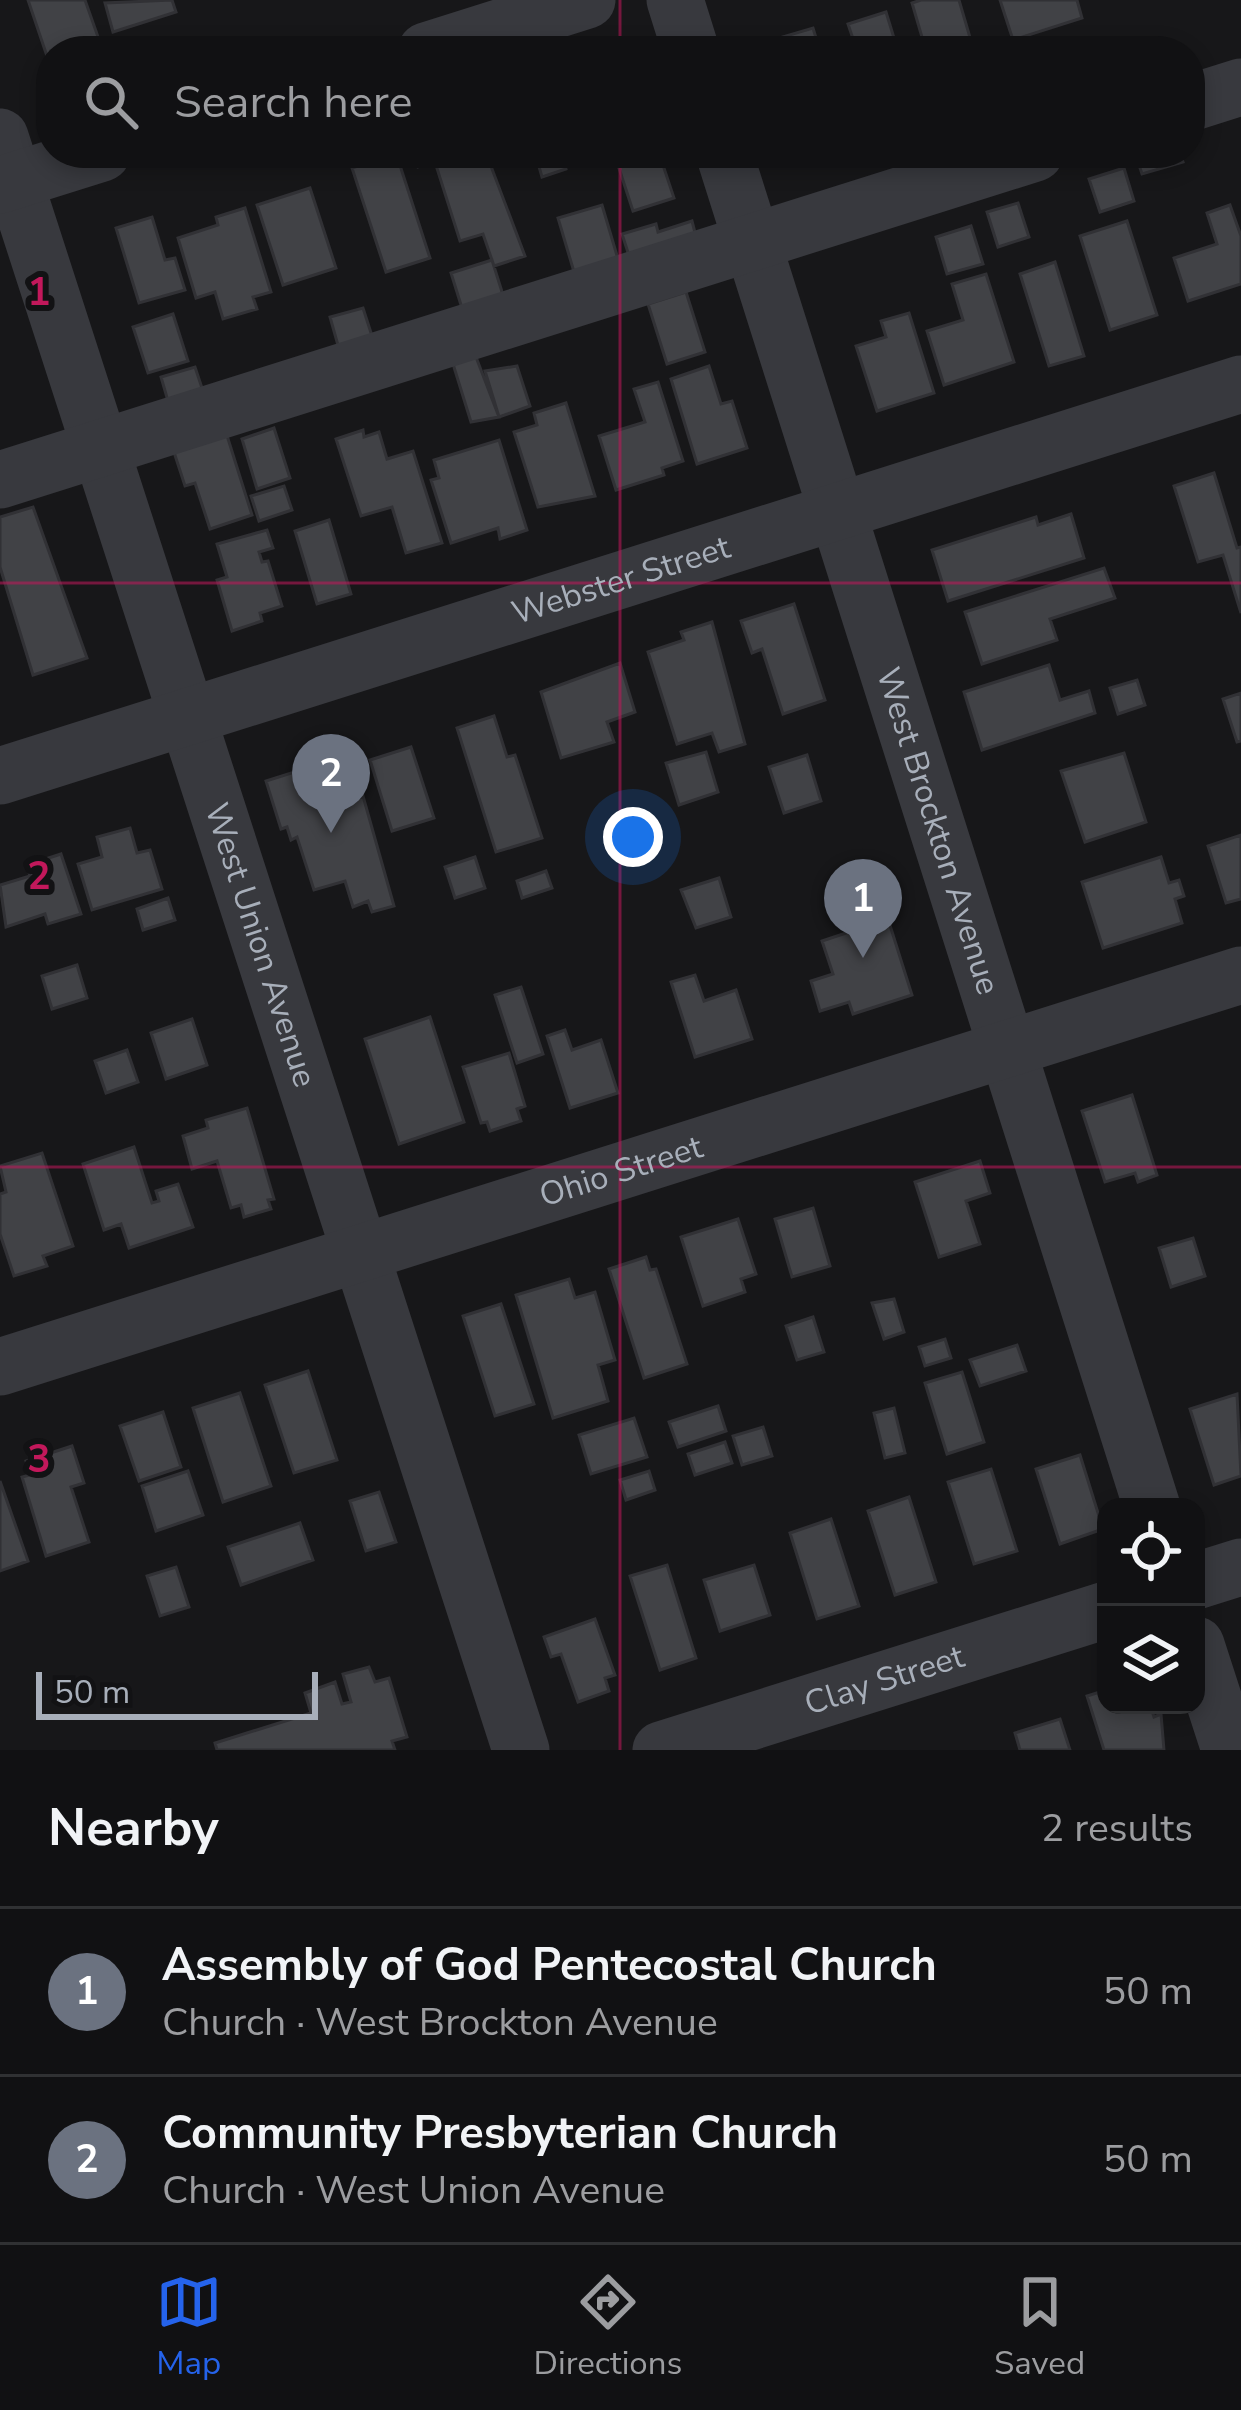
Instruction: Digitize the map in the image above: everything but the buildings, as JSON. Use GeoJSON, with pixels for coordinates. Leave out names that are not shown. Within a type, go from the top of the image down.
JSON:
{"type":"FeatureCollection","features":[{"type":"Feature","properties":{"kind":"street"},"geometry":{"type":"LineString","coordinates":[[473,36],[587,0]]}},
{"type":"Feature","properties":{"kind":"street"},"geometry":{"type":"LineString","coordinates":[[675,0],[687,36]]}},
{"type":"Feature","properties":{"kind":"street"},"geometry":{"type":"LineString","coordinates":[[1205,99],[1241,87]]}},
{"type":"Feature","properties":{"kind":"street"},"geometry":{"type":"LineString","coordinates":[[5,168],[36,163]]}},
{"type":"Feature","properties":{"kind":"street","name":"West Union Avenue"},"geometry":{"type":"LineString","coordinates":[[5,168],[101,448],[521,1750]]}},
{"type":"Feature","properties":{"kind":"street","name":"West Brockton Avenue"},"geometry":{"type":"LineString","coordinates":[[729,168],[1149,1498]]}},
{"type":"Feature","properties":{"kind":"street"},"geometry":{"type":"LineString","coordinates":[[0,480],[989,168]]}},
{"type":"Feature","properties":{"kind":"street","name":"Webster Street"},"geometry":{"type":"LineString","coordinates":[[0,776],[1241,383]]}},
{"type":"Feature","properties":{"kind":"street","name":"Ohio Street"},"geometry":{"type":"LineString","coordinates":[[0,1367],[1241,975]]}},
{"type":"Feature","properties":{"kind":"street"},"geometry":{"type":"LineString","coordinates":[[1205,1578],[1241,1567]]}},
{"type":"Feature","properties":{"kind":"street","name":"Clay Street"},"geometry":{"type":"LineString","coordinates":[[661,1750],[1097,1613]]}},
{"type":"Feature","properties":{"kind":"street"},"geometry":{"type":"LineString","coordinates":[[1205,1673],[1230,1750]]}},
{"type":"Feature","properties":{"kind":"place","name":"Community Presbyterian Church"},"geometry":{"type":"Point","coordinates":[331,833]}},
{"type":"Feature","properties":{"kind":"place","name":"Assembly of God Pentecostal Church"},"geometry":{"type":"Point","coordinates":[863,958]}}]}
